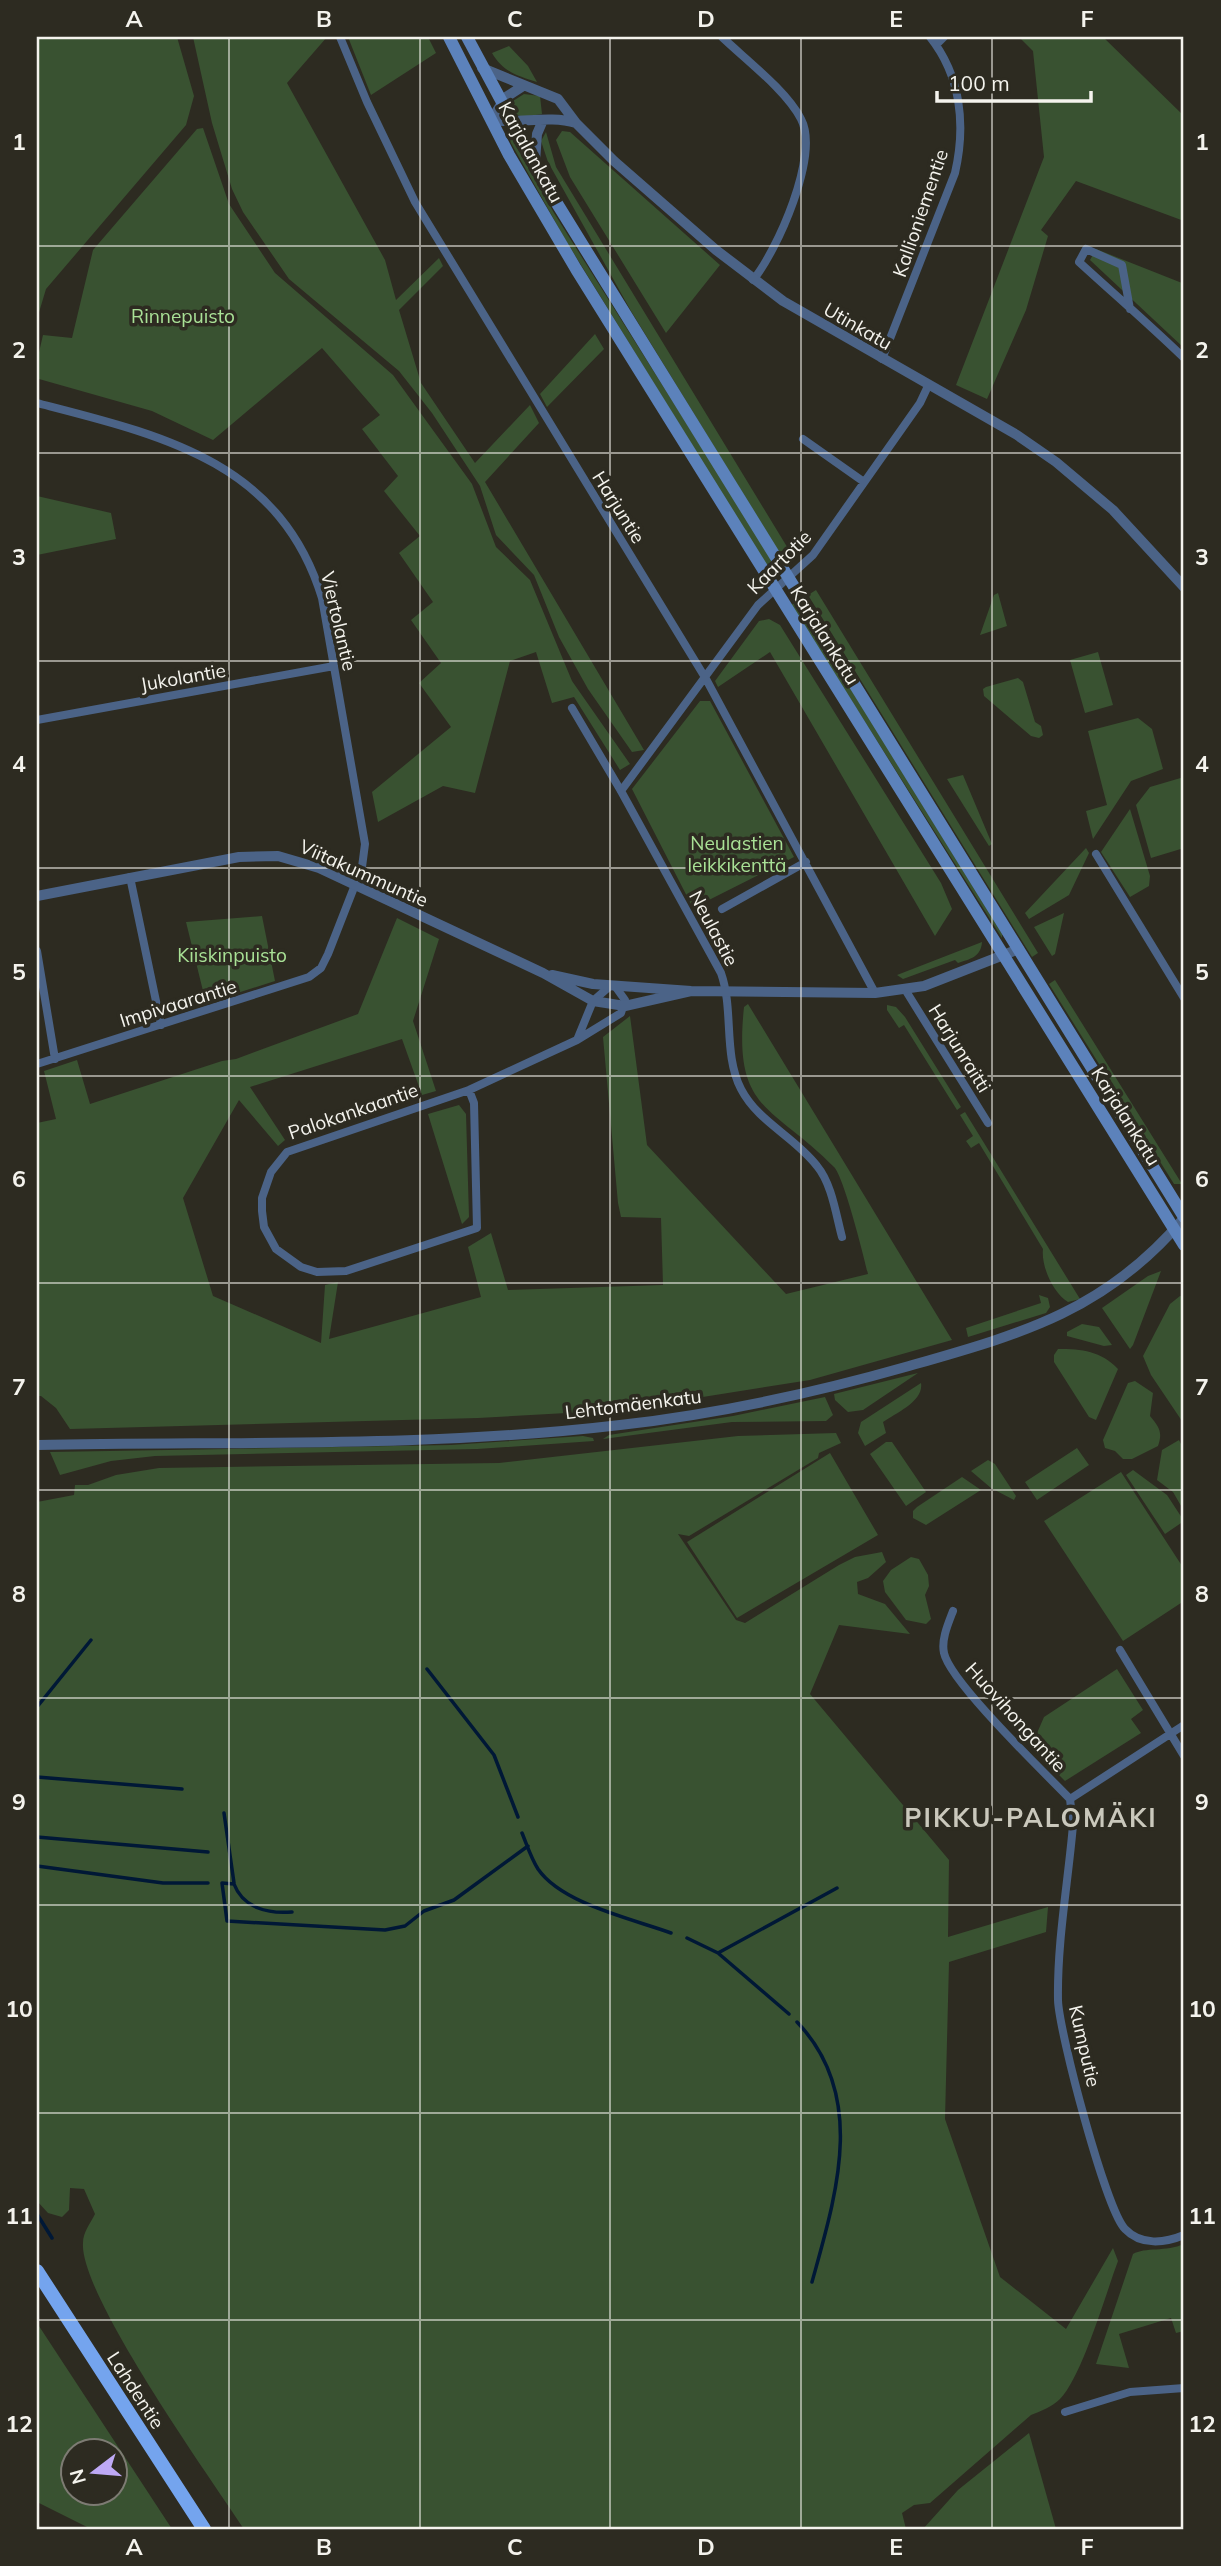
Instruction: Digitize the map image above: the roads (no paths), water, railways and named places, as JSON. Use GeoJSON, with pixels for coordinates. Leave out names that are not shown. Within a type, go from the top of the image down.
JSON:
{"type":"FeatureCollection","features":[{"type":"Feature","properties":{"kind":"highway","name":"Lahdentie"},"geometry":{"type":"LineString","coordinates":[[37,2271],[204,2529]]}},
{"type":"Feature","properties":{"kind":"main road","name":"Karjalankatu"},"geometry":{"type":"LineString","coordinates":[[449,37],[491,120],[576,269],[1184,1245]]}},
{"type":"Feature","properties":{"kind":"main road","name":"Karjalankatu"},"geometry":{"type":"LineString","coordinates":[[467,37],[535,166],[1184,1217]]}},
{"type":"Feature","properties":{"kind":"street","name":"Harjuntie"},"geometry":{"type":"LineString","coordinates":[[340,37],[381,134],[434,235],[706,679],[875,993]]}},
{"type":"Feature","properties":{"kind":"street"},"geometry":{"type":"LineString","coordinates":[[722,37],[793,105],[805,131],[806,153],[797,193],[762,268],[753,280]]}},
{"type":"Feature","properties":{"kind":"street","name":"Kallioniementie"},"geometry":{"type":"LineString","coordinates":[[882,359],[959,157],[961,126],[958,96],[951,73],[930,37]]}},
{"type":"Feature","properties":{"kind":"street"},"geometry":{"type":"LineString","coordinates":[[936,45],[944,37]]}},
{"type":"Feature","properties":{"kind":"street","name":"Utinkatu"},"geometry":{"type":"LineString","coordinates":[[482,68],[523,86],[545,91],[558,99],[576,123],[622,169],[753,280],[808,317],[1017,435],[1076,476],[1113,510],[1184,587]]}},
{"type":"Feature","properties":{"kind":"street"},"geometry":{"type":"LineString","coordinates":[[523,86],[500,104],[491,120],[510,123],[543,120],[576,123]]}},
{"type":"Feature","properties":{"kind":"street"},"geometry":{"type":"LineString","coordinates":[[535,166],[537,134],[543,120]]}},
{"type":"Feature","properties":{"kind":"street"},"geometry":{"type":"LineString","coordinates":[[1130,309],[1122,265],[1086,249],[1079,262],[1130,309],[1184,358]]}},
{"type":"Feature","properties":{"kind":"street","name":"Kaartotie"},"geometry":{"type":"LineString","coordinates":[[621,790],[706,679],[758,605],[813,555],[920,403],[928,386]]}},
{"type":"Feature","properties":{"kind":"street","name":"Viertolantie"},"geometry":{"type":"LineString","coordinates":[[37,403],[192,451],[228,469],[258,492],[288,525],[315,575],[334,666],[363,825],[364,857],[354,885]]}},
{"type":"Feature","properties":{"kind":"street"},"geometry":{"type":"LineString","coordinates":[[803,439],[864,482]]}},
{"type":"Feature","properties":{"kind":"street","name":"Jukolantie"},"geometry":{"type":"LineString","coordinates":[[37,720],[334,666]]}},
{"type":"Feature","properties":{"kind":"street","name":"Neulastie"},"geometry":{"type":"LineString","coordinates":[[572,708],[621,790],[721,973],[727,989],[737,1080],[751,1105],[817,1164],[826,1181],[842,1237]]}},
{"type":"Feature","properties":{"kind":"street"},"geometry":{"type":"LineString","coordinates":[[1096,854],[1184,998]]}},
{"type":"Feature","properties":{"kind":"street","name":"Viitakummuntie"},"geometry":{"type":"LineString","coordinates":[[37,896],[130,877],[266,855],[307,864],[543,973],[593,1001],[625,1006]]}},
{"type":"Feature","properties":{"kind":"street"},"geometry":{"type":"LineString","coordinates":[[722,909],[806,862]]}},
{"type":"Feature","properties":{"kind":"street"},"geometry":{"type":"LineString","coordinates":[[130,877],[161,1025]]}},
{"type":"Feature","properties":{"kind":"street","name":"Impivaarantie"},"geometry":{"type":"LineString","coordinates":[[37,1064],[309,977],[324,961],[354,885]]}},
{"type":"Feature","properties":{"kind":"street","name":"Palokankaantie"},"geometry":{"type":"LineString","coordinates":[[613,986],[875,993],[905,990],[946,979],[1019,949]]}},
{"type":"Feature","properties":{"kind":"street"},"geometry":{"type":"LineString","coordinates":[[37,951],[55,1059]]}},
{"type":"Feature","properties":{"kind":"street","name":"Viitakummuntie"},"geometry":{"type":"LineString","coordinates":[[543,973],[613,986]]}},
{"type":"Feature","properties":{"kind":"street"},"geometry":{"type":"LineString","coordinates":[[578,1040],[593,1001],[613,986],[622,993],[625,1006]]}},
{"type":"Feature","properties":{"kind":"street","name":"Palokankaantie"},"geometry":{"type":"LineString","coordinates":[[469,1090],[474,1103],[477,1228],[332,1272],[301,1267],[276,1249],[264,1227],[262,1198],[271,1172],[287,1152],[469,1090],[578,1040],[610,1021],[625,1006],[691,990]]}},
{"type":"Feature","properties":{"kind":"street","name":"Harjunraitti"},"geometry":{"type":"LineString","coordinates":[[905,990],[988,1123]]}},
{"type":"Feature","properties":{"kind":"street","name":"Lehtomäenkatu"},"geometry":{"type":"LineString","coordinates":[[37,1445],[498,1436],[622,1425],[735,1408],[867,1378],[1064,1315],[1119,1282],[1174,1230],[1184,1217]]}},
{"type":"Feature","properties":{"kind":"street","name":"Huovihongantie"},"geometry":{"type":"LineString","coordinates":[[953,1611],[943,1645],[948,1665],[996,1722],[1070,1799]]}},
{"type":"Feature","properties":{"kind":"street"},"geometry":{"type":"LineString","coordinates":[[1120,1650],[1172,1732],[1184,1756]]}},
{"type":"Feature","properties":{"kind":"street"},"geometry":{"type":"LineString","coordinates":[[1070,1799],[1184,1725]]}},
{"type":"Feature","properties":{"kind":"street","name":"Kumputie"},"geometry":{"type":"LineString","coordinates":[[1070,1799],[1073,1825],[1058,2002],[1070,2060],[1102,2180],[1117,2220],[1130,2234],[1142,2240],[1165,2242],[1184,2235]]}},
{"type":"Feature","properties":{"kind":"street"},"geometry":{"type":"LineString","coordinates":[[1065,2412],[1130,2392],[1184,2388]]}},
{"type":"Feature","properties":{"kind":"waterway"},"geometry":{"type":"LineString","coordinates":[[37,1707],[91,1640]]}},
{"type":"Feature","properties":{"kind":"waterway"},"geometry":{"type":"LineString","coordinates":[[427,1669],[494,1755],[518,1817]]}},
{"type":"Feature","properties":{"kind":"waterway"},"geometry":{"type":"LineString","coordinates":[[37,1777],[182,1789]]}},
{"type":"Feature","properties":{"kind":"waterway"},"geometry":{"type":"LineString","coordinates":[[224,1813],[234,1883]]}},
{"type":"Feature","properties":{"kind":"waterway"},"geometry":{"type":"LineString","coordinates":[[522,1833],[538,1869],[564,1892],[599,1909],[671,1933]]}},
{"type":"Feature","properties":{"kind":"waterway"},"geometry":{"type":"LineString","coordinates":[[37,1837],[208,1852]]}},
{"type":"Feature","properties":{"kind":"waterway"},"geometry":{"type":"LineString","coordinates":[[292,1912],[257,1908],[243,1899],[234,1884],[222,1883],[227,1921],[385,1930],[405,1926],[424,1911],[454,1900],[528,1846]]}},
{"type":"Feature","properties":{"kind":"waterway"},"geometry":{"type":"LineString","coordinates":[[37,1866],[163,1883],[208,1883]]}},
{"type":"Feature","properties":{"kind":"waterway"},"geometry":{"type":"LineString","coordinates":[[718,1953],[837,1888]]}},
{"type":"Feature","properties":{"kind":"waterway"},"geometry":{"type":"LineString","coordinates":[[687,1938],[718,1953],[789,2014]]}},
{"type":"Feature","properties":{"kind":"waterway"},"geometry":{"type":"LineString","coordinates":[[797,2022],[819,2051],[833,2082],[839,2114],[837,2181],[812,2282]]}},
{"type":"Feature","properties":{"kind":"waterway"},"geometry":{"type":"LineString","coordinates":[[37,2214],[52,2238]]}},
{"type":"Feature","properties":{"kind":"district","name":"PIKKU-PALOMÄKI"},"geometry":{"type":"Point","coordinates":[1031,1818]}},
{"type":"Feature","properties":{"kind":"park label","name":"Rinnepuisto"},"geometry":{"type":"Point","coordinates":[183,316]}},
{"type":"Feature","properties":{"kind":"park label","name":"Neulastien leikkikenttä"},"geometry":{"type":"Point","coordinates":[737,854]}},
{"type":"Feature","properties":{"kind":"park label","name":"Kiiskinpuisto"},"geometry":{"type":"Point","coordinates":[232,955]}}]}
